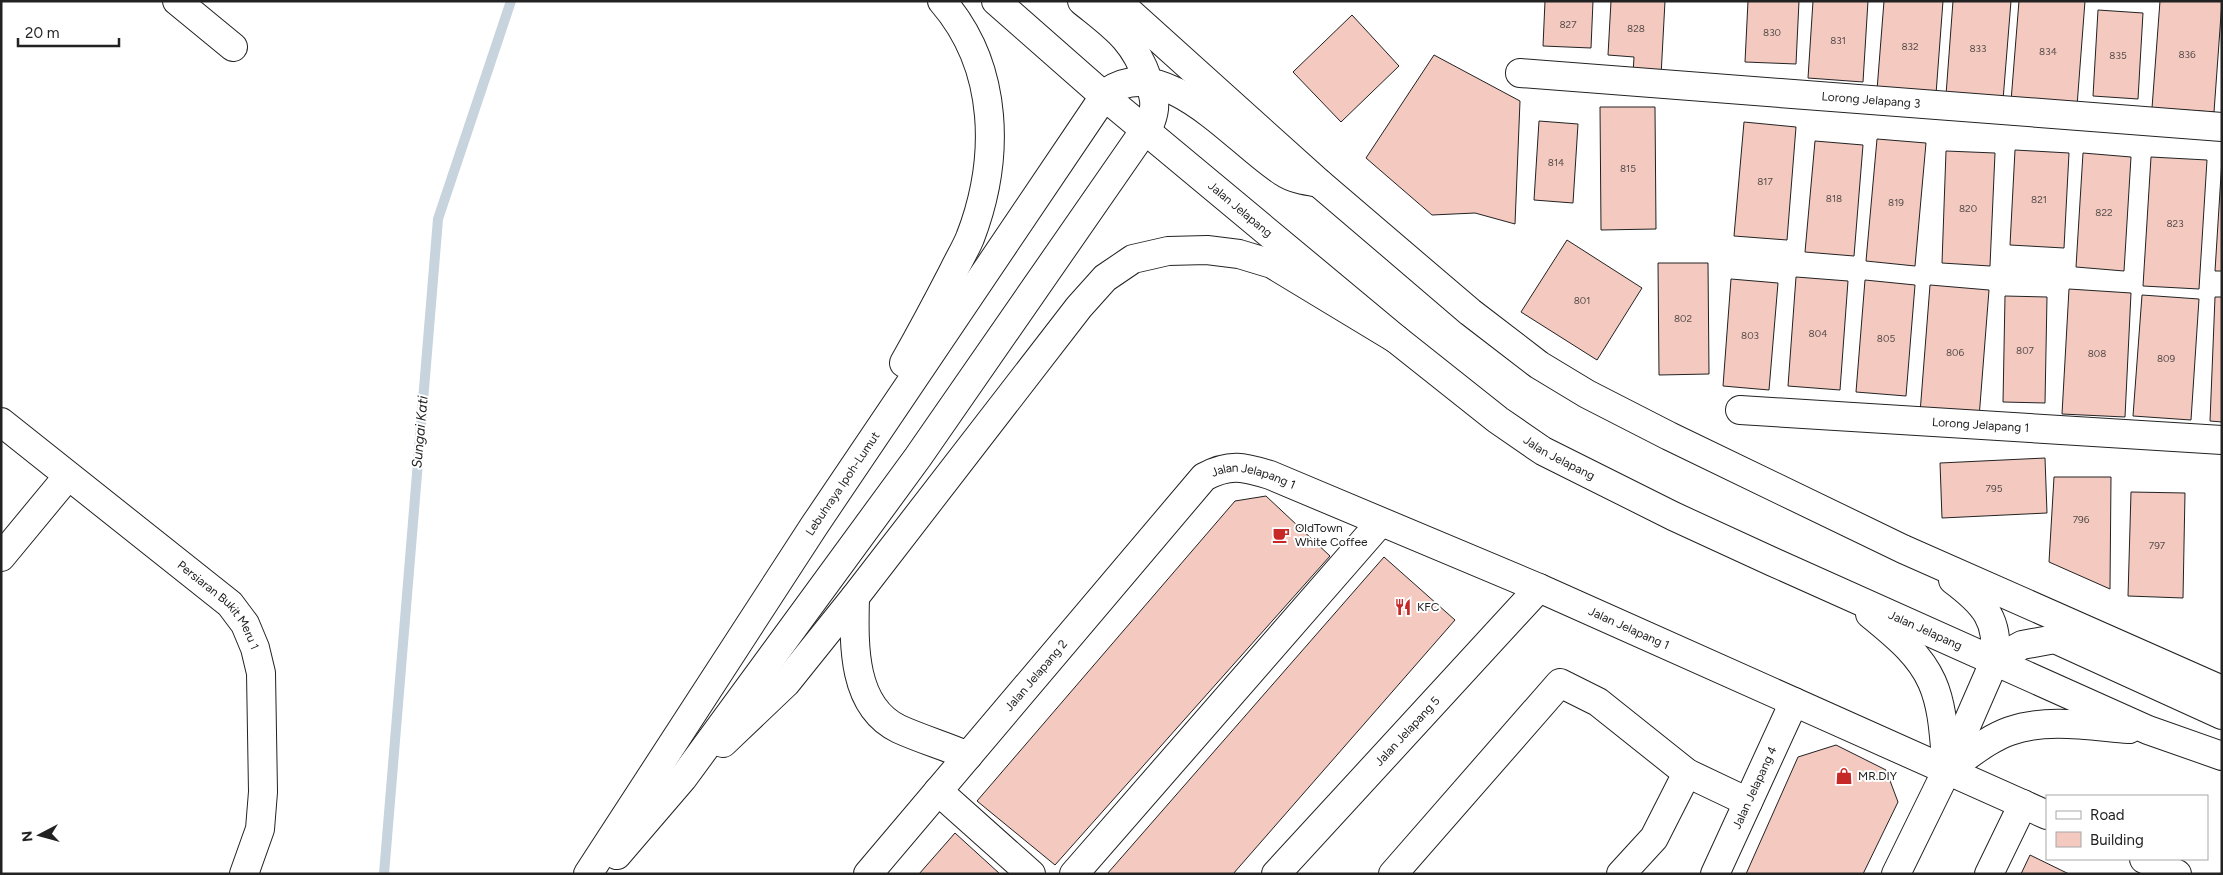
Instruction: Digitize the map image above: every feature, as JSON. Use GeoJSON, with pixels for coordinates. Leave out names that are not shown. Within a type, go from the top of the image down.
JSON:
{"type":"FeatureCollection","features":[{"type":"Feature","properties":{"kind":"main road"},"geometry":{"type":"LineString","coordinates":[[177,1],[233,47]]}},
{"type":"Feature","properties":{"kind":"main road"},"geometry":{"type":"LineString","coordinates":[[814,526],[937,303],[970,239],[985,188],[991,148],[988,103],[980,68],[967,37],[942,1]]}},
{"type":"Feature","properties":{"kind":"main road","name":"Jalan Jelapang"},"geometry":{"type":"LineString","coordinates":[[996,1],[1144,130],[1396,339],[1498,420],[1543,451],[1672,516],[2148,730],[2222,756]]}},
{"type":"Feature","properties":{"kind":"main road"},"geometry":{"type":"LineString","coordinates":[[602,874],[683,778],[918,457],[1151,121],[1155,108],[1149,83],[1138,53],[1122,34],[1082,1]]}},
{"type":"Feature","properties":{"kind":"main road"},"geometry":{"type":"LineString","coordinates":[[1117,1],[1319,183],[1470,312],[1539,365],[1587,394],[1669,436],[1903,549],[2222,690]]}},
{"type":"Feature","properties":{"kind":"main road","name":"Lorong Jelapang 3"},"geometry":{"type":"LineString","coordinates":[[1520,73],[2222,127]]}},
{"type":"Feature","properties":{"kind":"main road"},"geometry":{"type":"LineString","coordinates":[[1104,96],[1117,85],[1130,82],[1149,83],[1181,94],[1198,104],[1284,173],[1319,183]]}},
{"type":"Feature","properties":{"kind":"main road","name":"Lebuhraya Ipoh-Lumut"},"geometry":{"type":"LineString","coordinates":[[588,874],[814,526],[1104,96]]}},
{"type":"Feature","properties":{"kind":"main road"},"geometry":{"type":"LineString","coordinates":[[683,778],[759,711],[786,683],[855,598],[1079,307],[1105,278],[1133,259],[1168,250],[1207,250],[1239,254],[1272,264],[1396,339]]}},
{"type":"Feature","properties":{"kind":"main road","name":"Lorong Jelapang 1"},"geometry":{"type":"LineString","coordinates":[[1740,410],[2222,440]]}},
{"type":"Feature","properties":{"kind":"main road","name":"Persiaran Bukit Meru 1"},"geometry":{"type":"LineString","coordinates":[[1,422],[230,604],[248,632],[255,648],[261,674],[263,792],[260,829],[244,874]]}},
{"type":"Feature","properties":{"kind":"main road","name":"Jalan Jelapang 1"},"geometry":{"type":"LineString","coordinates":[[1204,477],[1219,469],[1235,467],[1250,469],[1270,476],[1539,588],[2046,815]]}},
{"type":"Feature","properties":{"kind":"main road"},"geometry":{"type":"LineString","coordinates":[[1,557],[68,476]]}},
{"type":"Feature","properties":{"kind":"main road","name":"Jalan Jelapang 2"},"geometry":{"type":"LineString","coordinates":[[868,874],[1204,477]]}},
{"type":"Feature","properties":{"kind":"main road"},"geometry":{"type":"LineString","coordinates":[[1074,874],[1380,523]]}},
{"type":"Feature","properties":{"kind":"main road"},"geometry":{"type":"LineString","coordinates":[[1896,874],[1947,770],[1995,660],[1996,632],[1980,604],[1947,576],[1903,549]]}},
{"type":"Feature","properties":{"kind":"main road","name":"Jalan Jelapang 5"},"geometry":{"type":"LineString","coordinates":[[1276,874],[1539,588]]}},
{"type":"Feature","properties":{"kind":"main road"},"geometry":{"type":"LineString","coordinates":[[1846,594],[1904,643],[1922,664],[1933,683],[1940,711],[1947,770]]}},
{"type":"Feature","properties":{"kind":"main road"},"geometry":{"type":"LineString","coordinates":[[855,598],[854,639],[859,673],[869,702],[884,718],[898,728],[968,756]]}},
{"type":"Feature","properties":{"kind":"main road"},"geometry":{"type":"LineString","coordinates":[[1995,660],[2022,644],[2055,639],[2222,715]]}},
{"type":"Feature","properties":{"kind":"main road"},"geometry":{"type":"LineString","coordinates":[[1394,874],[1560,683],[1598,702],[1687,773],[1748,802]]}},
{"type":"Feature","properties":{"kind":"main road","name":"Jalan Jelapang 4"},"geometry":{"type":"LineString","coordinates":[[1715,874],[1794,702]]}},
{"type":"Feature","properties":{"kind":"main road"},"geometry":{"type":"LineString","coordinates":[[1947,770],[2008,732],[2034,724],[2070,724],[2148,730]]}},
{"type":"Feature","properties":{"kind":"main road"},"geometry":{"type":"LineString","coordinates":[[1636,874],[1687,773]]}},
{"type":"Feature","properties":{"kind":"main road"},"geometry":{"type":"LineString","coordinates":[[938,791],[1031,874]]}},
{"type":"Feature","properties":{"kind":"main road"},"geometry":{"type":"LineString","coordinates":[[1989,874],[2022,804]]}},
{"type":"Feature","properties":{"kind":"main road"},"geometry":{"type":"LineString","coordinates":[[1621,874],[1654,838]]}},
{"type":"Feature","properties":{"kind":"main road"},"geometry":{"type":"LineString","coordinates":[[2146,860],[2177,874]]}},
{"type":"Feature","properties":{"kind":"building"},"geometry":{"type":"Polygon","coordinates":[[[1545,1],[1593,1],[1591,48],[1543,46],[1545,1]]]}},
{"type":"Feature","properties":{"kind":"building"},"geometry":{"type":"Polygon","coordinates":[[[1611,1],[1665,1],[1661,76],[1633,74],[1634,57],[1608,55],[1611,1]]]}},
{"type":"Feature","properties":{"kind":"building"},"geometry":{"type":"Polygon","coordinates":[[[1748,1],[1799,1],[1796,64],[1745,62],[1748,1]]]}},
{"type":"Feature","properties":{"kind":"building"},"geometry":{"type":"Polygon","coordinates":[[[1813,1],[1868,1],[1863,82],[1808,78],[1813,1]]]}},
{"type":"Feature","properties":{"kind":"building"},"geometry":{"type":"Polygon","coordinates":[[[1884,1],[1943,1],[1936,94],[1877,90],[1884,1]]]}},
{"type":"Feature","properties":{"kind":"building"},"geometry":{"type":"Polygon","coordinates":[[[1953,1],[2011,1],[2003,100],[1946,95],[1953,1]]]}},
{"type":"Feature","properties":{"kind":"building"},"geometry":{"type":"Polygon","coordinates":[[[2019,1],[2085,1],[2077,106],[2011,101],[2019,1]]]}},
{"type":"Feature","properties":{"kind":"building"},"geometry":{"type":"Polygon","coordinates":[[[2160,1],[2222,1],[2214,112],[2152,108],[2160,1]]]}},
{"type":"Feature","properties":{"kind":"building"},"geometry":{"type":"Polygon","coordinates":[[[2098,10],[2143,13],[2138,99],[2093,96],[2098,10]]]}},
{"type":"Feature","properties":{"kind":"building"},"geometry":{"type":"Polygon","coordinates":[[[1352,15],[1399,66],[1341,122],[1293,72],[1352,15]]]}},
{"type":"Feature","properties":{"kind":"building"},"geometry":{"type":"Polygon","coordinates":[[[1434,55],[1520,101],[1515,224],[1475,213],[1432,215],[1366,158],[1434,55]]]}},
{"type":"Feature","properties":{"kind":"building"},"geometry":{"type":"Polygon","coordinates":[[[1600,107],[1655,107],[1656,229],[1601,230],[1600,107]]]}},
{"type":"Feature","properties":{"kind":"building"},"geometry":{"type":"Polygon","coordinates":[[[1539,121],[1578,124],[1573,203],[1534,200],[1539,121]]]}},
{"type":"Feature","properties":{"kind":"building"},"geometry":{"type":"Polygon","coordinates":[[[1744,122],[1796,127],[1787,240],[1734,236],[1744,122]]]}},
{"type":"Feature","properties":{"kind":"building"},"geometry":{"type":"Polygon","coordinates":[[[1877,139],[1926,143],[1915,266],[1866,261],[1877,139]]]}},
{"type":"Feature","properties":{"kind":"building"},"geometry":{"type":"Polygon","coordinates":[[[1815,141],[1863,145],[1854,256],[1805,252],[1815,141]]]}},
{"type":"Feature","properties":{"kind":"building"},"geometry":{"type":"Polygon","coordinates":[[[2015,150],[2069,153],[2064,248],[2010,245],[2015,150]]]}},
{"type":"Feature","properties":{"kind":"building"},"geometry":{"type":"Polygon","coordinates":[[[1946,151],[1995,153],[1990,266],[1942,263],[1946,151]]]}},
{"type":"Feature","properties":{"kind":"building"},"geometry":{"type":"Polygon","coordinates":[[[2083,153],[2131,157],[2124,271],[2076,267],[2083,153]]]}},
{"type":"Feature","properties":{"kind":"building"},"geometry":{"type":"Polygon","coordinates":[[[2151,157],[2207,160],[2199,289],[2143,286],[2151,157]]]}},
{"type":"Feature","properties":{"kind":"building"},"geometry":{"type":"Polygon","coordinates":[[[2222,159],[2222,271],[2215,271],[2222,159]]]}},
{"type":"Feature","properties":{"kind":"building"},"geometry":{"type":"Polygon","coordinates":[[[1567,240],[1642,288],[1597,360],[1521,312],[1567,240]]]}},
{"type":"Feature","properties":{"kind":"building"},"geometry":{"type":"Polygon","coordinates":[[[1658,263],[1708,263],[1709,374],[1659,375],[1658,263]]]}},
{"type":"Feature","properties":{"kind":"building"},"geometry":{"type":"Polygon","coordinates":[[[1796,277],[1848,281],[1840,390],[1788,386],[1796,277]]]}},
{"type":"Feature","properties":{"kind":"building"},"geometry":{"type":"Polygon","coordinates":[[[1731,279],[1778,283],[1769,390],[1723,386],[1731,279]]]}},
{"type":"Feature","properties":{"kind":"building"},"geometry":{"type":"Polygon","coordinates":[[[1865,280],[1915,285],[1906,396],[1856,392],[1865,280]]]}},
{"type":"Feature","properties":{"kind":"building"},"geometry":{"type":"Polygon","coordinates":[[[1930,285],[1989,290],[1979,418],[1920,413],[1930,285]]]}},
{"type":"Feature","properties":{"kind":"building"},"geometry":{"type":"Polygon","coordinates":[[[2069,289],[2131,293],[2125,417],[2062,414],[2069,289]]]}},
{"type":"Feature","properties":{"kind":"building"},"geometry":{"type":"Polygon","coordinates":[[[2142,295],[2199,299],[2191,420],[2133,416],[2142,295]]]}},
{"type":"Feature","properties":{"kind":"building"},"geometry":{"type":"Polygon","coordinates":[[[2005,296],[2047,297],[2045,403],[2003,402],[2005,296]]]}},
{"type":"Feature","properties":{"kind":"building"},"geometry":{"type":"Polygon","coordinates":[[[2215,297],[2222,297],[2222,422],[2210,421],[2215,297]]]}},
{"type":"Feature","properties":{"kind":"building"},"geometry":{"type":"Polygon","coordinates":[[[2045,458],[2047,513],[1942,518],[1940,463],[2045,458]]]}},
{"type":"Feature","properties":{"kind":"building"},"geometry":{"type":"Polygon","coordinates":[[[2054,477],[2111,477],[2110,589],[2049,562],[2054,477]]]}},
{"type":"Feature","properties":{"kind":"building"},"geometry":{"type":"Polygon","coordinates":[[[2131,492],[2185,493],[2183,598],[2128,596],[2131,492]]]}},
{"type":"Feature","properties":{"kind":"building"},"geometry":{"type":"Polygon","coordinates":[[[1266,496],[1330,556],[1055,865],[977,801],[1235,501],[1266,496]]]}},
{"type":"Feature","properties":{"kind":"building"},"geometry":{"type":"Polygon","coordinates":[[[1384,557],[1455,620],[1233,874],[1107,874],[1384,557]]]}},
{"type":"Feature","properties":{"kind":"building"},"geometry":{"type":"Polygon","coordinates":[[[1836,745],[1886,770],[1898,802],[1863,874],[1746,874],[1798,757],[1836,745]]]}},
{"type":"Feature","properties":{"kind":"building"},"geometry":{"type":"Polygon","coordinates":[[[955,833],[1000,874],[919,874],[955,833]]]}},
{"type":"Feature","properties":{"kind":"building"},"geometry":{"type":"Polygon","coordinates":[[[2030,855],[2069,874],[2021,874],[2030,855]]]}},
{"type":"Feature","properties":{"kind":"waterway","name":"Sungai Kati"},"geometry":{"type":"LineString","coordinates":[[384,874],[438,219],[511,1]]}},
{"type":"Feature","properties":{"kind":"place","name":"OldTown White Coffee"},"geometry":{"type":"Point","coordinates":[1281,535]}},
{"type":"Feature","properties":{"kind":"place","name":"KFC"},"geometry":{"type":"Point","coordinates":[1403,607]}},
{"type":"Feature","properties":{"kind":"place","name":"MR.DIY"},"geometry":{"type":"Point","coordinates":[1844,776]}}]}
